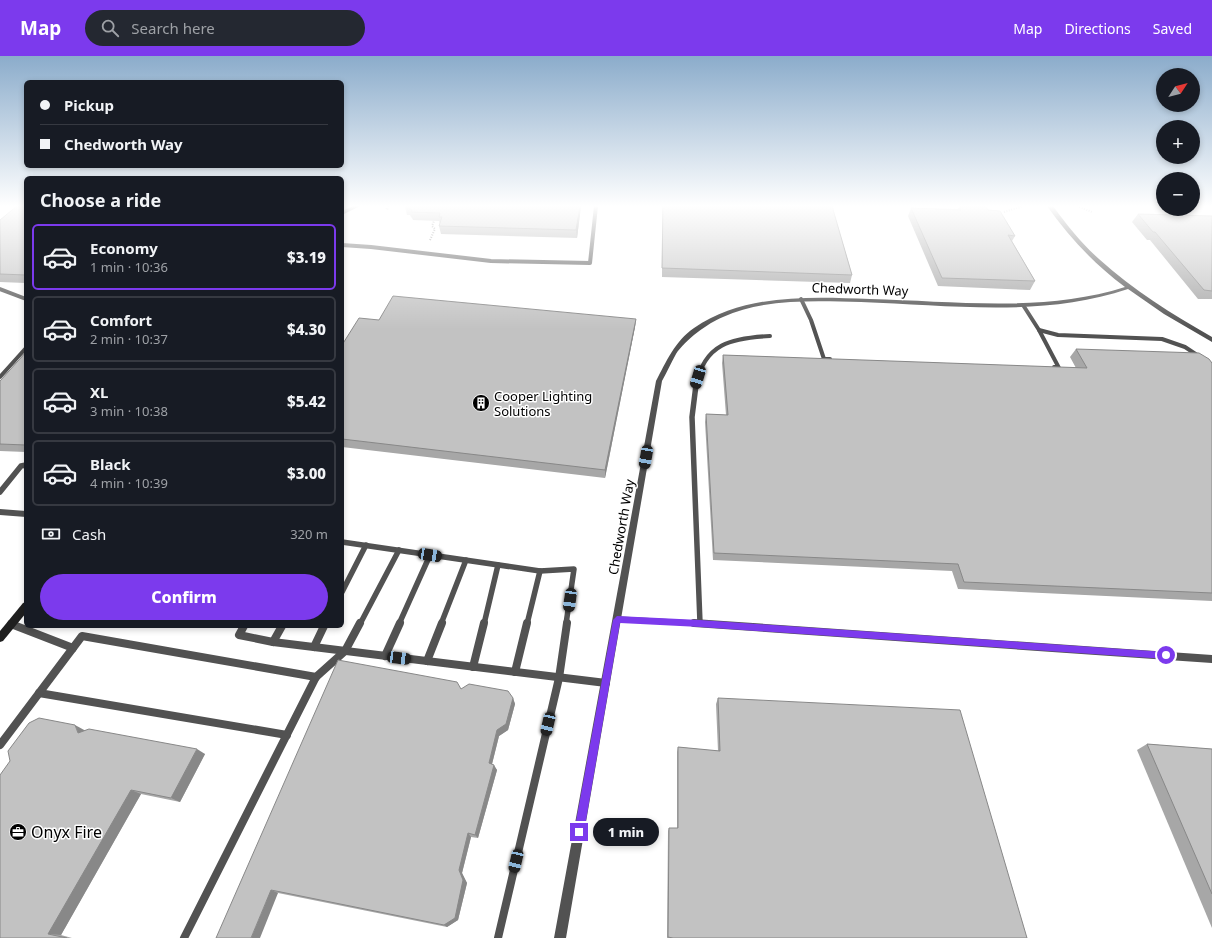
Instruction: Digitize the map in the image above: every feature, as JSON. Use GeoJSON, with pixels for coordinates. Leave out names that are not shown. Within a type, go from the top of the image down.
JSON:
{"type":"FeatureCollection","features":[{"type":"Feature","properties":{"kind":"street"},"geometry":{"type":"LineString","coordinates":[[1084,247],[1096,260],[1145,300],[1212,340]]}},
{"type":"Feature","properties":{"kind":"street","name":"Chedworth Way"},"geometry":{"type":"LineString","coordinates":[[560,938],[659,381],[668,359],[675,350],[692,332],[724,314],[762,303],[801,299],[1023,305],[1078,301],[1114,293],[1130,287]]}},
{"type":"Feature","properties":{"kind":"street"},"geometry":{"type":"LineString","coordinates":[[0,512],[24,514]]}},
{"type":"Feature","properties":{"kind":"street"},"geometry":{"type":"LineString","coordinates":[[0,638],[24,608]]}},
{"type":"Feature","properties":{"kind":"lane"},"geometry":{"type":"LineString","coordinates":[[373,247],[511,263],[590,263],[592,247]]}},
{"type":"Feature","properties":{"kind":"lane"},"geometry":{"type":"LineString","coordinates":[[0,289],[24,298]]}},
{"type":"Feature","properties":{"kind":"lane"},"geometry":{"type":"LineString","coordinates":[[801,299],[812,320],[824,359],[840,360]]}},
{"type":"Feature","properties":{"kind":"lane"},"geometry":{"type":"LineString","coordinates":[[1023,305],[1039,330],[1059,368],[1052,367]]}},
{"type":"Feature","properties":{"kind":"lane"},"geometry":{"type":"LineString","coordinates":[[1039,330],[1058,335],[1162,339],[1185,347],[1212,364]]}},
{"type":"Feature","properties":{"kind":"lane"},"geometry":{"type":"LineString","coordinates":[[700,623],[692,417],[694,389],[702,366],[716,347],[736,339],[752,336],[770,336]]}},
{"type":"Feature","properties":{"kind":"lane"},"geometry":{"type":"LineString","coordinates":[[0,377],[24,350]]}},
{"type":"Feature","properties":{"kind":"lane"},"geometry":{"type":"LineString","coordinates":[[0,492],[21,466],[24,465]]}},
{"type":"Feature","properties":{"kind":"lane"},"geometry":{"type":"LineString","coordinates":[[344,542],[540,572],[574,569],[559,678],[498,938]]}},
{"type":"Feature","properties":{"kind":"lane"},"geometry":{"type":"LineString","coordinates":[[344,588],[366,545]]}},
{"type":"Feature","properties":{"kind":"lane"},"geometry":{"type":"LineString","coordinates":[[184,938],[316,677],[345,651],[398,550]]}},
{"type":"Feature","properties":{"kind":"lane"},"geometry":{"type":"LineString","coordinates":[[385,656],[430,555]]}},
{"type":"Feature","properties":{"kind":"lane"},"geometry":{"type":"LineString","coordinates":[[427,661],[466,560]]}},
{"type":"Feature","properties":{"kind":"lane"},"geometry":{"type":"LineString","coordinates":[[473,667],[498,565]]}},
{"type":"Feature","properties":{"kind":"lane"},"geometry":{"type":"LineString","coordinates":[[515,672],[540,572]]}},
{"type":"Feature","properties":{"kind":"lane"},"geometry":{"type":"LineString","coordinates":[[617,620],[700,623],[1212,659]]}},
{"type":"Feature","properties":{"kind":"lane"},"geometry":{"type":"LineString","coordinates":[[11,624],[72,648]]}},
{"type":"Feature","properties":{"kind":"lane"},"geometry":{"type":"LineString","coordinates":[[243,628],[239,635],[273,642],[606,683]]}},
{"type":"Feature","properties":{"kind":"lane"},"geometry":{"type":"LineString","coordinates":[[273,642],[281,628]]}},
{"type":"Feature","properties":{"kind":"lane"},"geometry":{"type":"LineString","coordinates":[[314,647],[323,628]]}},
{"type":"Feature","properties":{"kind":"lane"},"geometry":{"type":"LineString","coordinates":[[0,745],[82,636],[316,677]]}},
{"type":"Feature","properties":{"kind":"lane"},"geometry":{"type":"LineString","coordinates":[[39,693],[287,736]]}},
{"type":"Feature","properties":{"kind":"building"},"geometry":{"type":"Polygon","coordinates":[[[0,247],[24,247],[24,275],[0,274],[0,247]]]}},
{"type":"Feature","properties":{"kind":"building"},"geometry":{"type":"Polygon","coordinates":[[[662,247],[844,247],[852,275],[662,268],[662,247]]]}},
{"type":"Feature","properties":{"kind":"building"},"geometry":{"type":"Polygon","coordinates":[[[928,247],[1015,247],[1035,281],[942,278],[928,247]]]}},
{"type":"Feature","properties":{"kind":"building"},"geometry":{"type":"Polygon","coordinates":[[[1168,247],[1212,247],[1212,291],[1204,290],[1168,247]]]}},
{"type":"Feature","properties":{"kind":"building","name":"Cooper Lighting Solutions"},"geometry":{"type":"Polygon","coordinates":[[[393,296],[636,319],[605,470],[344,439],[344,342],[359,318],[379,320],[393,296]]]}},
{"type":"Feature","properties":{"kind":"building"},"geometry":{"type":"Polygon","coordinates":[[[1076,349],[1199,353],[1209,359],[1212,363],[1212,593],[964,582],[958,564],[714,553],[706,414],[728,415],[723,355],[1087,368],[1076,349]]]}},
{"type":"Feature","properties":{"kind":"building"},"geometry":{"type":"Polygon","coordinates":[[[24,354],[24,445],[0,444],[0,381],[24,354]]]}},
{"type":"Feature","properties":{"kind":"building"},"geometry":{"type":"Polygon","coordinates":[[[338,660],[457,682],[461,689],[469,684],[508,691],[513,698],[506,724],[497,730],[489,763],[494,765],[475,835],[468,833],[459,870],[463,880],[455,918],[444,925],[271,890],[251,938],[216,938],[338,660]]]}},
{"type":"Feature","properties":{"kind":"building"},"geometry":{"type":"Polygon","coordinates":[[[718,698],[960,710],[1027,938],[668,937],[669,828],[678,828],[678,747],[720,751],[718,698]]]}},
{"type":"Feature","properties":{"kind":"building"},"geometry":{"type":"Polygon","coordinates":[[[39,718],[75,725],[78,733],[89,729],[197,749],[171,798],[131,790],[48,934],[67,938],[0,938],[0,775],[10,761],[8,751],[29,723],[39,718]]]}},
{"type":"Feature","properties":{"kind":"building"},"geometry":{"type":"Polygon","coordinates":[[[1147,744],[1212,749],[1212,894],[1147,744]]]}},
{"type":"Feature","properties":{"kind":"place","name":"Cooper Lighting Solutions"},"geometry":{"type":"Point","coordinates":[481,403]}},
{"type":"Feature","properties":{"kind":"place","name":"Onyx Fire"},"geometry":{"type":"Point","coordinates":[18,832]}},
{"type":"Feature","properties":{"kind":"route"},"geometry":{"type":"LineString","coordinates":[[579,832],[617,620],[700,623],[1166,655]]}}]}
